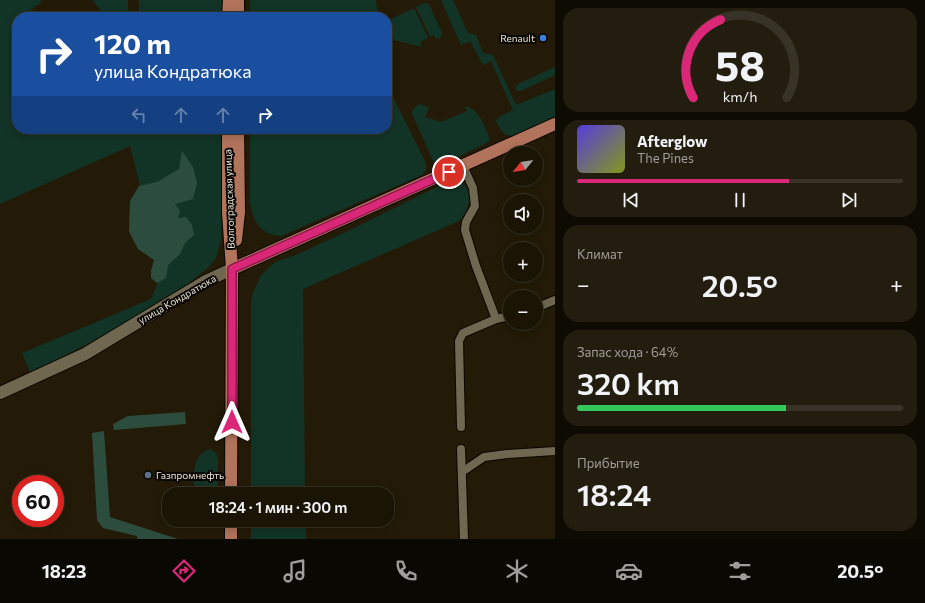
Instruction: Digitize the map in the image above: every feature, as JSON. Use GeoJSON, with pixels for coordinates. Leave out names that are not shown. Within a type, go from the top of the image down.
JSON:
{"type":"FeatureCollection","features":[{"type":"Feature","properties":{"kind":"main road"},"geometry":{"type":"LineString","coordinates":[[228,12],[229,0]]}},
{"type":"Feature","properties":{"kind":"main road"},"geometry":{"type":"LineString","coordinates":[[238,0],[238,12]]}},
{"type":"Feature","properties":{"kind":"main road","name":"улица Кондратюка"},"geometry":{"type":"LineString","coordinates":[[232,269],[555,124]]}},
{"type":"Feature","properties":{"kind":"main road","name":"Волгоградская улица"},"geometry":{"type":"LineString","coordinates":[[228,134],[228,212],[232,269],[231,487]]}},
{"type":"Feature","properties":{"kind":"main road","name":"Волгоградская улица"},"geometry":{"type":"LineString","coordinates":[[232,269],[239,212],[238,134]]}},
{"type":"Feature","properties":{"kind":"main road"},"geometry":{"type":"LineString","coordinates":[[231,527],[231,539]]}},
{"type":"Feature","properties":{"kind":"street"},"geometry":{"type":"LineString","coordinates":[[463,166],[472,188],[475,206],[466,222],[465,230],[476,266],[496,319]]}},
{"type":"Feature","properties":{"kind":"street","name":"улица Кондратюка"},"geometry":{"type":"LineString","coordinates":[[0,393],[85,354],[206,281],[232,269]]}},
{"type":"Feature","properties":{"kind":"street"},"geometry":{"type":"LineString","coordinates":[[543,305],[555,300]]}},
{"type":"Feature","properties":{"kind":"street"},"geometry":{"type":"LineString","coordinates":[[461,427],[459,341],[463,333],[503,318]]}},
{"type":"Feature","properties":{"kind":"street"},"geometry":{"type":"LineString","coordinates":[[461,449],[464,539]]}},
{"type":"Feature","properties":{"kind":"street"},"geometry":{"type":"LineString","coordinates":[[462,472],[484,457],[555,451]]}},
{"type":"Feature","properties":{"kind":"green space"},"geometry":{"type":"Polygon","coordinates":[[[0,0],[41,0],[40,4],[35,6],[30,12],[12,12],[12,134],[223,134],[221,239],[216,258],[209,267],[189,283],[116,329],[30,372],[22,353],[151,299],[162,273],[130,146],[0,204],[0,0]]]}},
{"type":"Feature","properties":{"kind":"green space"},"geometry":{"type":"Polygon","coordinates":[[[93,0],[128,0],[127,12],[101,12],[93,0]]]}},
{"type":"Feature","properties":{"kind":"green space"},"geometry":{"type":"Polygon","coordinates":[[[139,0],[223,0],[223,12],[139,12],[139,0]]]}},
{"type":"Feature","properties":{"kind":"green space"},"geometry":{"type":"Polygon","coordinates":[[[250,0],[376,0],[377,12],[250,12],[250,0]]]}},
{"type":"Feature","properties":{"kind":"green space"},"geometry":{"type":"Polygon","coordinates":[[[441,0],[453,0],[468,33],[476,35],[483,53],[493,55],[516,105],[555,89],[555,117],[514,136],[507,135],[502,132],[496,121],[499,117],[513,110],[491,61],[483,65],[470,41],[461,45],[441,0]]]}},
{"type":"Feature","properties":{"kind":"green space"},"geometry":{"type":"Polygon","coordinates":[[[424,3],[429,4],[442,33],[441,37],[436,39],[434,35],[430,37],[416,7],[424,3]]]}},
{"type":"Feature","properties":{"kind":"green space"},"geometry":{"type":"Polygon","coordinates":[[[414,8],[428,38],[420,42],[422,47],[394,40],[392,38],[392,19],[414,8]]]}},
{"type":"Feature","properties":{"kind":"green space"},"geometry":{"type":"Polygon","coordinates":[[[555,67],[555,75],[521,91],[516,89],[518,84],[555,67]]]}},
{"type":"Feature","properties":{"kind":"green space"},"geometry":{"type":"Polygon","coordinates":[[[392,94],[426,163],[426,170],[422,175],[281,236],[268,233],[259,226],[256,222],[250,204],[250,134],[392,134],[392,94]]]}},
{"type":"Feature","properties":{"kind":"green space"},"geometry":{"type":"Polygon","coordinates":[[[419,104],[429,107],[425,117],[441,122],[467,111],[465,106],[470,108],[478,114],[489,137],[489,141],[436,167],[412,114],[413,109],[419,104]]]}},
{"type":"Feature","properties":{"kind":"green space"},"geometry":{"type":"Polygon","coordinates":[[[182,151],[193,167],[197,183],[193,199],[175,204],[180,211],[178,218],[186,217],[192,225],[194,235],[185,243],[180,254],[168,265],[166,278],[157,283],[151,278],[154,260],[138,249],[129,232],[130,201],[139,186],[157,182],[179,169],[182,151]]]}},
{"type":"Feature","properties":{"kind":"green space"},"geometry":{"type":"Polygon","coordinates":[[[455,178],[463,183],[468,192],[469,197],[467,208],[459,221],[303,289],[305,487],[251,487],[251,303],[253,293],[261,275],[275,262],[298,254],[455,178]]]}},
{"type":"Feature","properties":{"kind":"green space"},"geometry":{"type":"Polygon","coordinates":[[[185,412],[186,424],[114,430],[113,424],[128,416],[185,412]]]}},
{"type":"Feature","properties":{"kind":"green space"},"geometry":{"type":"Polygon","coordinates":[[[104,431],[110,517],[178,539],[137,539],[137,536],[103,528],[97,520],[92,433],[104,431]]]}},
{"type":"Feature","properties":{"kind":"green space"},"geometry":{"type":"Polygon","coordinates":[[[210,449],[215,452],[218,458],[218,487],[194,487],[194,474],[196,461],[204,452],[210,449]]]}},
{"type":"Feature","properties":{"kind":"green space"},"geometry":{"type":"Polygon","coordinates":[[[251,527],[306,527],[306,539],[251,539],[251,527]]]}},
{"type":"Feature","properties":{"kind":"place","name":"Renault"},"geometry":{"type":"Point","coordinates":[543,38]}},
{"type":"Feature","properties":{"kind":"place","name":"Газпромнефть"},"geometry":{"type":"Point","coordinates":[148,475]}},
{"type":"Feature","properties":{"kind":"route"},"geometry":{"type":"LineString","coordinates":[[232,422],[232,269],[449,172]]}}]}
